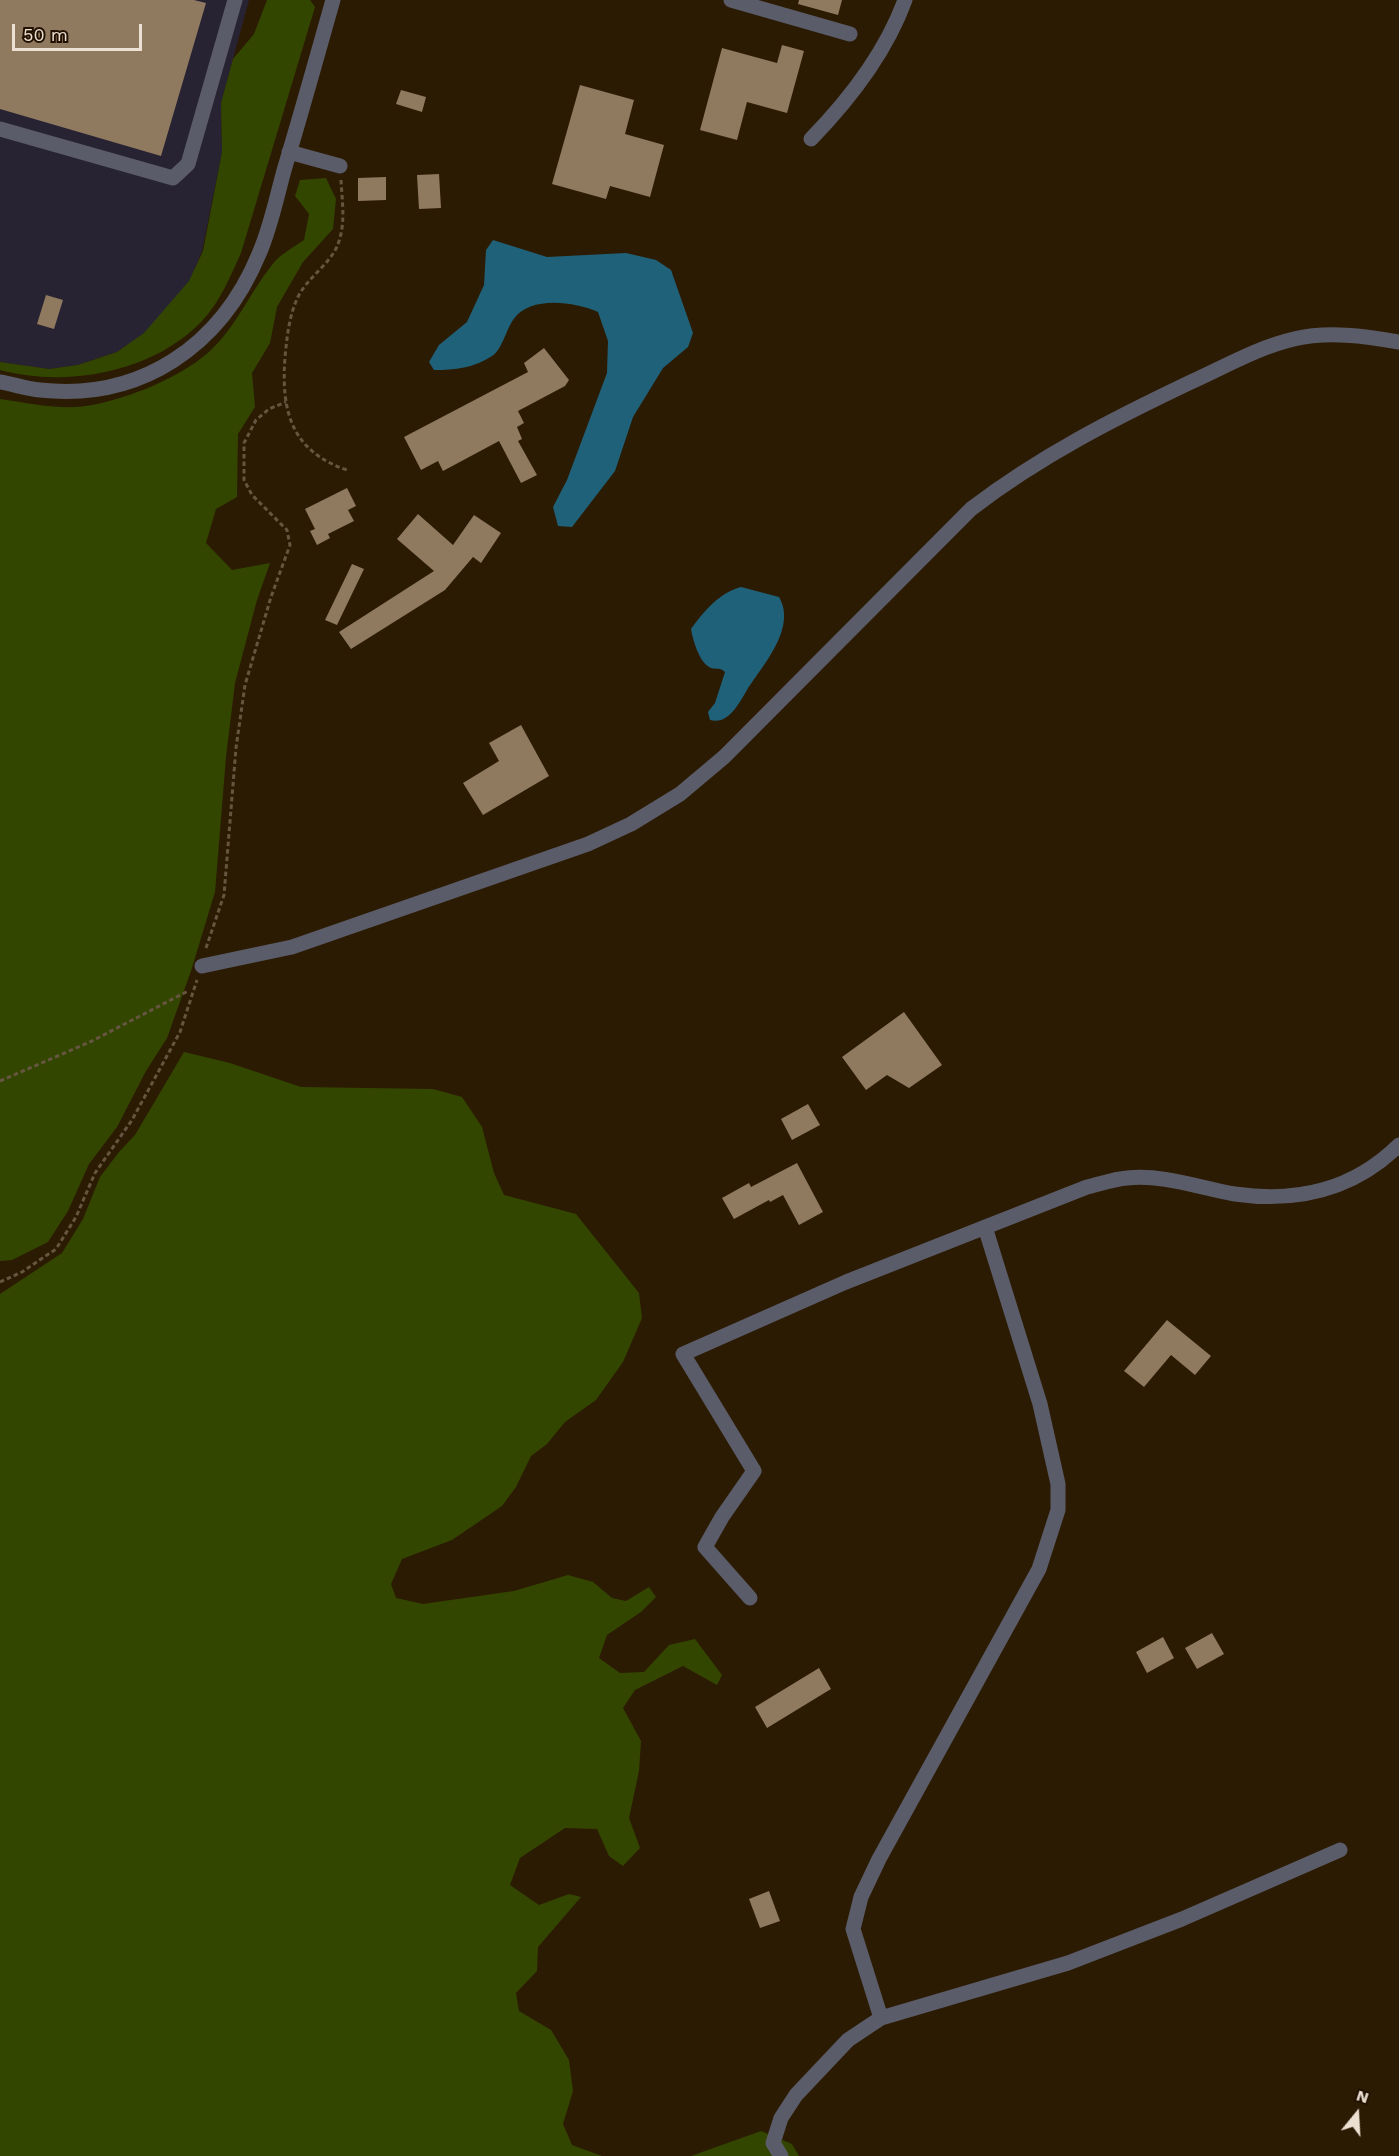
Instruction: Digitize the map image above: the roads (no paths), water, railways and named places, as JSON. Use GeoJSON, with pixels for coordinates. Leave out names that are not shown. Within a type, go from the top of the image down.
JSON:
{"type":"FeatureCollection","features":[{"type":"Feature","properties":{"kind":"street"},"geometry":{"type":"LineString","coordinates":[[0,129],[174,178],[188,164],[235,0]]}},
{"type":"Feature","properties":{"kind":"street"},"geometry":{"type":"LineString","coordinates":[[0,382],[40,390],[84,391],[129,383],[165,366],[201,341],[237,300],[260,253],[333,0]]}},
{"type":"Feature","properties":{"kind":"street"},"geometry":{"type":"LineString","coordinates":[[731,0],[850,34]]}},
{"type":"Feature","properties":{"kind":"street"},"geometry":{"type":"LineString","coordinates":[[811,139],[835,114],[882,47],[896,24],[905,0]]}},
{"type":"Feature","properties":{"kind":"street"},"geometry":{"type":"LineString","coordinates":[[290,152],[340,166]]}},
{"type":"Feature","properties":{"kind":"street"},"geometry":{"type":"LineString","coordinates":[[201,966],[292,947],[588,844],[631,824],[680,794],[724,757],[971,509],[1011,478],[1143,405],[1258,351],[1295,338],[1332,334],[1399,342]]}},
{"type":"Feature","properties":{"kind":"street"},"geometry":{"type":"LineString","coordinates":[[750,1598],[705,1547],[722,1516],[754,1471],[683,1354],[846,1282],[1087,1187],[1128,1178],[1185,1183],[1235,1194],[1278,1198],[1322,1191],[1349,1183],[1399,1145]]}},
{"type":"Feature","properties":{"kind":"street"},"geometry":{"type":"LineString","coordinates":[[881,2018],[853,1929],[861,1897],[879,1859],[1035,1578],[1058,1510],[1058,1484],[1040,1404],[985,1227]]}},
{"type":"Feature","properties":{"kind":"street"},"geometry":{"type":"LineString","coordinates":[[781,2156],[773,2143],[781,2118],[796,2095],[848,2040],[881,2018],[1068,1963],[1182,1919],[1340,1850]]}},
{"type":"Feature","properties":{"kind":"water"},"geometry":{"type":"Polygon","coordinates":[[[493,240],[547,257],[626,253],[656,260],[671,270],[693,333],[688,347],[663,368],[633,417],[615,471],[572,527],[558,526],[553,507],[567,480],[607,373],[608,341],[598,312],[588,308],[553,303],[530,307],[513,320],[499,349],[485,360],[464,368],[442,370],[434,370],[429,362],[439,345],[467,322],[484,285],[486,250],[493,240]]]}},
{"type":"Feature","properties":{"kind":"water"},"geometry":{"type":"Polygon","coordinates":[[[741,587],[779,597],[784,621],[776,646],[737,707],[723,719],[710,720],[708,712],[715,703],[725,672],[711,668],[703,661],[695,645],[691,629],[719,598],[741,587]]]}}]}
